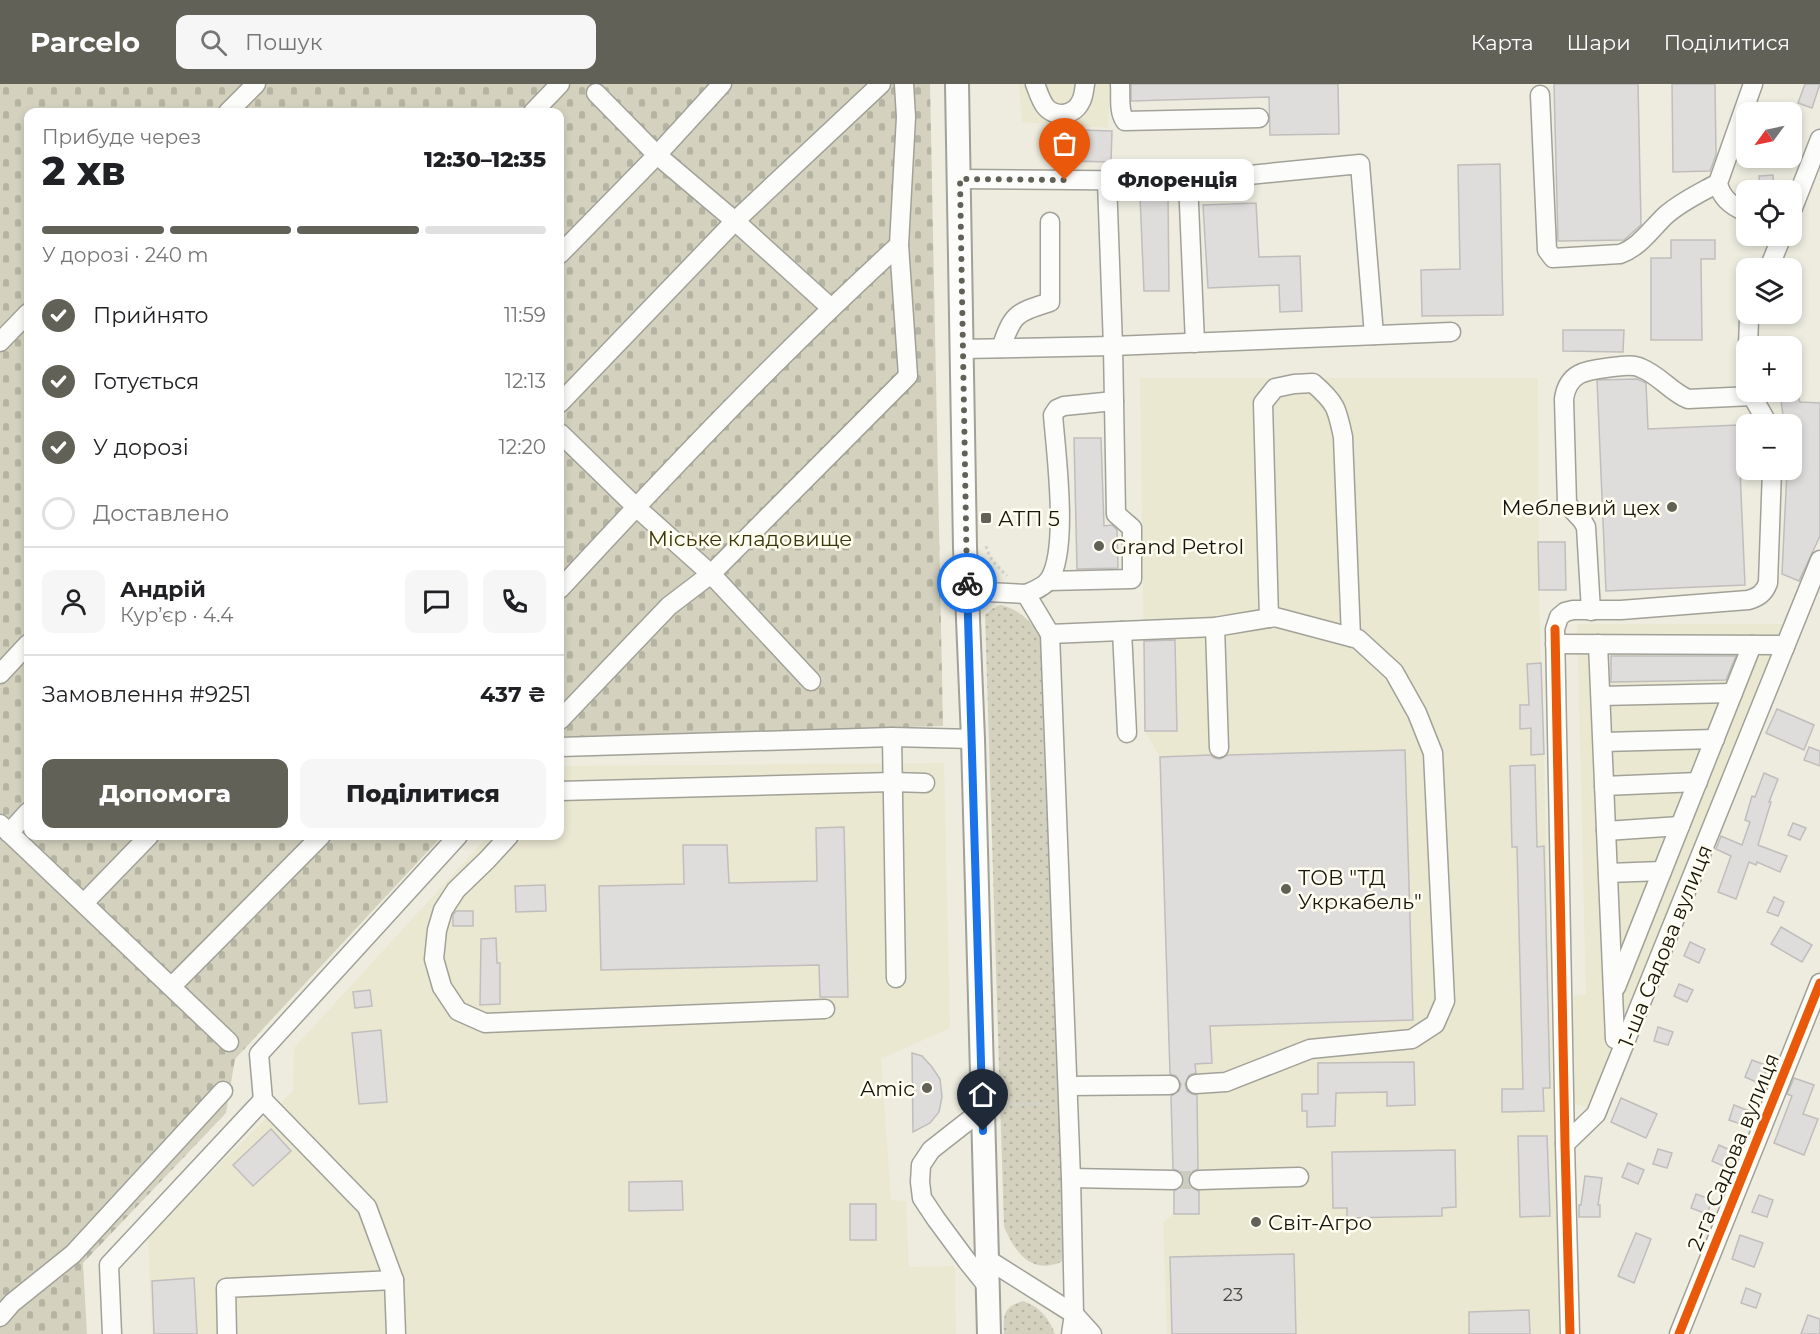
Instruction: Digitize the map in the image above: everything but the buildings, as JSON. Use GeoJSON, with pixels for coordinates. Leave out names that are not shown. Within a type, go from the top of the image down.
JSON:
{"type":"FeatureCollection","features":[{"type":"Feature","properties":{"kind":"main road"},"geometry":{"type":"LineString","coordinates":[[957,84],[967,591],[989,1334]]}},
{"type":"Feature","properties":{"kind":"street"},"geometry":{"type":"LineString","coordinates":[[232,108],[256,84]]}},
{"type":"Feature","properties":{"kind":"street"},"geometry":{"type":"LineString","coordinates":[[537,108],[560,84]]}},
{"type":"Feature","properties":{"kind":"street"},"geometry":{"type":"LineString","coordinates":[[564,250],[657,155],[722,84]]}},
{"type":"Feature","properties":{"kind":"street"},"geometry":{"type":"LineString","coordinates":[[564,399],[735,221],[881,84]]}},
{"type":"Feature","properties":{"kind":"street"},"geometry":{"type":"LineString","coordinates":[[564,716],[669,606],[711,574],[908,376],[899,245],[906,117],[904,84]]}},
{"type":"Feature","properties":{"kind":"street"},"geometry":{"type":"LineString","coordinates":[[1035,84],[1040,99],[1046,107],[1053,113],[1061,114],[1068,114],[1080,104],[1085,84]]}},
{"type":"Feature","properties":{"kind":"street"},"geometry":{"type":"LineString","coordinates":[[1120,84],[1121,113],[1125,121],[1259,118]]}},
{"type":"Feature","properties":{"kind":"street"},"geometry":{"type":"LineString","coordinates":[[1736,207],[1720,191],[1718,183],[1753,84]]}},
{"type":"Feature","properties":{"kind":"street"},"geometry":{"type":"LineString","coordinates":[[596,93],[657,155],[735,221],[830,307]]}},
{"type":"Feature","properties":{"kind":"street"},"geometry":{"type":"LineString","coordinates":[[1540,95],[1547,250],[1552,258],[1620,254],[1629,251],[1684,201],[1718,183]]}},
{"type":"Feature","properties":{"kind":"street"},"geometry":{"type":"LineString","coordinates":[[1802,185],[1820,139]]}},
{"type":"Feature","properties":{"kind":"street"},"geometry":{"type":"LineString","coordinates":[[960,179],[1188,181],[1360,164],[1374,335]]}},
{"type":"Feature","properties":{"kind":"street"},"geometry":{"type":"LineString","coordinates":[[967,591],[1026,594],[1048,581],[1132,579],[1132,528],[1116,514],[1107,181]]}},
{"type":"Feature","properties":{"kind":"street"},"geometry":{"type":"LineString","coordinates":[[1188,181],[1195,343]]}},
{"type":"Feature","properties":{"kind":"street"},"geometry":{"type":"LineString","coordinates":[[1001,348],[1008,327],[1020,312],[1050,302],[1050,222]]}},
{"type":"Feature","properties":{"kind":"street"},"geometry":{"type":"LineString","coordinates":[[564,584],[830,307],[899,245]]}},
{"type":"Feature","properties":{"kind":"street"},"geometry":{"type":"LineString","coordinates":[[0,342],[24,317]]}},
{"type":"Feature","properties":{"kind":"street"},"geometry":{"type":"LineString","coordinates":[[962,349],[1113,346],[1451,332]]}},
{"type":"Feature","properties":{"kind":"street"},"geometry":{"type":"LineString","coordinates":[[1592,611],[1586,527],[1567,504],[1564,399],[1568,386],[1574,378],[1586,371],[1630,365],[1653,374],[1688,399],[1736,395]]}},
{"type":"Feature","properties":{"kind":"street"},"geometry":{"type":"LineString","coordinates":[[1269,618],[1263,403],[1275,388],[1313,383],[1328,396],[1338,412],[1343,436],[1351,637]]}},
{"type":"Feature","properties":{"kind":"street"},"geometry":{"type":"LineString","coordinates":[[1048,581],[1056,564],[1060,531],[1053,415],[1057,409],[1064,406],[1114,401]]}},
{"type":"Feature","properties":{"kind":"street"},"geometry":{"type":"LineString","coordinates":[[564,437],[636,507],[711,574],[811,681]]}},
{"type":"Feature","properties":{"kind":"street"},"geometry":{"type":"LineString","coordinates":[[1570,1334],[1564,1144],[1555,637],[1557,620],[1565,612],[1573,610],[1592,611],[1756,598],[1764,592],[1768,583],[1772,480]]}},
{"type":"Feature","properties":{"kind":"street","name":"1-ша Садова вулиця"},"geometry":{"type":"LineString","coordinates":[[1564,1144],[1596,1114],[1820,560]]}},
{"type":"Feature","properties":{"kind":"street"},"geometry":{"type":"LineString","coordinates":[[1026,594],[1050,634],[1071,1178],[1074,1314],[1071,1334]]}},
{"type":"Feature","properties":{"kind":"street"},"geometry":{"type":"LineString","coordinates":[[1050,634],[1215,627],[1275,617],[1358,639],[1394,672],[1417,713],[1433,753],[1445,1001],[1435,1024],[1412,1039],[1310,1049],[1226,1082],[1196,1084]]}},
{"type":"Feature","properties":{"kind":"street"},"geometry":{"type":"LineString","coordinates":[[1215,627],[1220,748]]}},
{"type":"Feature","properties":{"kind":"street"},"geometry":{"type":"LineString","coordinates":[[1122,631],[1127,733]]}},
{"type":"Feature","properties":{"kind":"street"},"geometry":{"type":"LineString","coordinates":[[1555,637],[1598,644],[1778,645],[1785,647]]}},
{"type":"Feature","properties":{"kind":"street"},"geometry":{"type":"LineString","coordinates":[[1598,644],[1615,1039]]}},
{"type":"Feature","properties":{"kind":"street"},"geometry":{"type":"LineString","coordinates":[[1613,994],[1752,645]]}},
{"type":"Feature","properties":{"kind":"street"},"geometry":{"type":"LineString","coordinates":[[0,674],[24,648]]}},
{"type":"Feature","properties":{"kind":"street"},"geometry":{"type":"LineString","coordinates":[[1601,696],[1733,693]]}},
{"type":"Feature","properties":{"kind":"street"},"geometry":{"type":"LineString","coordinates":[[564,747],[892,737],[973,739]]}},
{"type":"Feature","properties":{"kind":"street"},"geometry":{"type":"LineString","coordinates":[[892,737],[891,782],[897,978]]}},
{"type":"Feature","properties":{"kind":"street"},"geometry":{"type":"LineString","coordinates":[[1603,742],[1715,739]]}},
{"type":"Feature","properties":{"kind":"street"},"geometry":{"type":"LineString","coordinates":[[1604,786],[1698,782]]}},
{"type":"Feature","properties":{"kind":"street"},"geometry":{"type":"LineString","coordinates":[[564,791],[925,783]]}},
{"type":"Feature","properties":{"kind":"street"},"geometry":{"type":"LineString","coordinates":[[24,815],[5,828],[229,1042]]}},
{"type":"Feature","properties":{"kind":"street"},"geometry":{"type":"LineString","coordinates":[[1606,831],[1680,826]]}},
{"type":"Feature","properties":{"kind":"street"},"geometry":{"type":"LineString","coordinates":[[84,903],[144,840]]}},
{"type":"Feature","properties":{"kind":"street"},"geometry":{"type":"LineString","coordinates":[[169,984],[177,982],[317,840]]}},
{"type":"Feature","properties":{"kind":"street"},"geometry":{"type":"LineString","coordinates":[[396,1334],[394,1280],[367,1207],[263,1100],[259,1054],[454,840]]}},
{"type":"Feature","properties":{"kind":"street"},"geometry":{"type":"LineString","coordinates":[[505,840],[456,890],[443,910],[437,930],[434,959],[442,987],[458,1011],[467,1016],[485,1023],[825,1009]]}},
{"type":"Feature","properties":{"kind":"street"},"geometry":{"type":"LineString","coordinates":[[1608,873],[1662,871]]}},
{"type":"Feature","properties":{"kind":"street","name":"2-га Садова вулиця"},"geometry":{"type":"LineString","coordinates":[[1679,1334],[1820,983]]}},
{"type":"Feature","properties":{"kind":"street"},"geometry":{"type":"LineString","coordinates":[[1068,1086],[1170,1085]]}},
{"type":"Feature","properties":{"kind":"street"},"geometry":{"type":"LineString","coordinates":[[4,1304],[73,1254],[224,1091]]}},
{"type":"Feature","properties":{"kind":"street"},"geometry":{"type":"LineString","coordinates":[[112,1334],[109,1265],[263,1100]]}},
{"type":"Feature","properties":{"kind":"street"},"geometry":{"type":"LineString","coordinates":[[982,1110],[931,1150],[921,1165],[920,1182],[922,1198],[988,1287]]}},
{"type":"Feature","properties":{"kind":"street"},"geometry":{"type":"LineString","coordinates":[[1199,1180],[1299,1177]]}},
{"type":"Feature","properties":{"kind":"street"},"geometry":{"type":"LineString","coordinates":[[1071,1178],[1173,1180]]}},
{"type":"Feature","properties":{"kind":"street"},"geometry":{"type":"LineString","coordinates":[[987,1259],[1074,1314],[1092,1334]]}},
{"type":"Feature","properties":{"kind":"street"},"geometry":{"type":"LineString","coordinates":[[227,1334],[226,1288],[394,1280]]}},
{"type":"Feature","properties":{"kind":"path"},"geometry":{"type":"LineString","coordinates":[[986,546],[996,565],[1026,594]]}},
{"type":"Feature","properties":{"kind":"shaded area"},"geometry":{"type":"Polygon","coordinates":[[[1019,84],[1110,84],[1108,128],[1022,122],[1019,84]]]}},
{"type":"Feature","properties":{"kind":"shaded area"},"geometry":{"type":"Polygon","coordinates":[[[1140,378],[1538,378],[1539,590],[1560,1334],[1167,1334],[1163,1222],[1174,1214],[1172,1142],[1160,757],[1145,731],[1140,378]]]}},
{"type":"Feature","properties":{"kind":"shaded area"},"geometry":{"type":"Polygon","coordinates":[[[1577,624],[1786,624],[1591,1108],[1572,1104],[1570,996],[1586,994],[1577,624]]]}},
{"type":"Feature","properties":{"kind":"shaded area"},"geometry":{"type":"Polygon","coordinates":[[[944,763],[950,1028],[881,1059],[891,1200],[906,1201],[909,1267],[955,1266],[956,1334],[152,1334],[148,1236],[293,1091],[294,1048],[484,840],[564,840],[564,766],[944,763]]]}},
{"type":"Feature","properties":{"kind":"green space","name":"Міське кладовище"},"geometry":{"type":"Polygon","coordinates":[[[0,84],[930,84],[943,726],[564,737],[564,108],[24,108],[24,840],[438,840],[235,1059],[226,1113],[83,1263],[87,1334],[0,1334],[0,84]]]}},
{"type":"Feature","properties":{"kind":"green space"},"geometry":{"type":"Polygon","coordinates":[[[1000,605],[1025,618],[1044,641],[1065,1256],[1061,1262],[1041,1266],[1025,1259],[1013,1245],[1004,1227],[985,615],[1000,605]]]}},
{"type":"Feature","properties":{"kind":"green space"},"geometry":{"type":"Polygon","coordinates":[[[1023,1301],[1043,1313],[1055,1334],[1004,1334],[1004,1322],[1008,1309],[1023,1301]]]}},
{"type":"Feature","properties":{"kind":"tunnel"},"geometry":{"type":"LineString","coordinates":[[1173,1180],[1199,1180]]}},
{"type":"Feature","properties":{"kind":"cycle path"},"geometry":{"type":"LineString","coordinates":[[1555,629],[1570,1334]]}},
{"type":"Feature","properties":{"kind":"cycle path"},"geometry":{"type":"LineString","coordinates":[[1679,1334],[1820,983]]}},
{"type":"Feature","properties":{"kind":"way so far"},"geometry":{"type":"LineString","coordinates":[[967,583],[960,179],[1065,180]]}},
{"type":"Feature","properties":{"kind":"place","name":"Флоренція"},"geometry":{"type":"Point","coordinates":[1065,180]}},
{"type":"Feature","properties":{"kind":"place","name":"Меблевий цех"},"geometry":{"type":"Point","coordinates":[1672,507]}},
{"type":"Feature","properties":{"kind":"place","name":"АТП 5"},"geometry":{"type":"Point","coordinates":[986,518]}},
{"type":"Feature","properties":{"kind":"place","name":"Grand Petrol"},"geometry":{"type":"Point","coordinates":[1099,546]}},
{"type":"Feature","properties":{"kind":"place","name":"ТОВ \"ТД Укркабель\""},"geometry":{"type":"Point","coordinates":[1286,889]}},
{"type":"Feature","properties":{"kind":"place","name":"Amic"},"geometry":{"type":"Point","coordinates":[927,1088]}},
{"type":"Feature","properties":{"kind":"place","name":"Світ-Агро"},"geometry":{"type":"Point","coordinates":[1256,1222]}},
{"type":"Feature","properties":{"kind":"route"},"geometry":{"type":"LineString","coordinates":[[967,583],[983,1131]]}}]}
